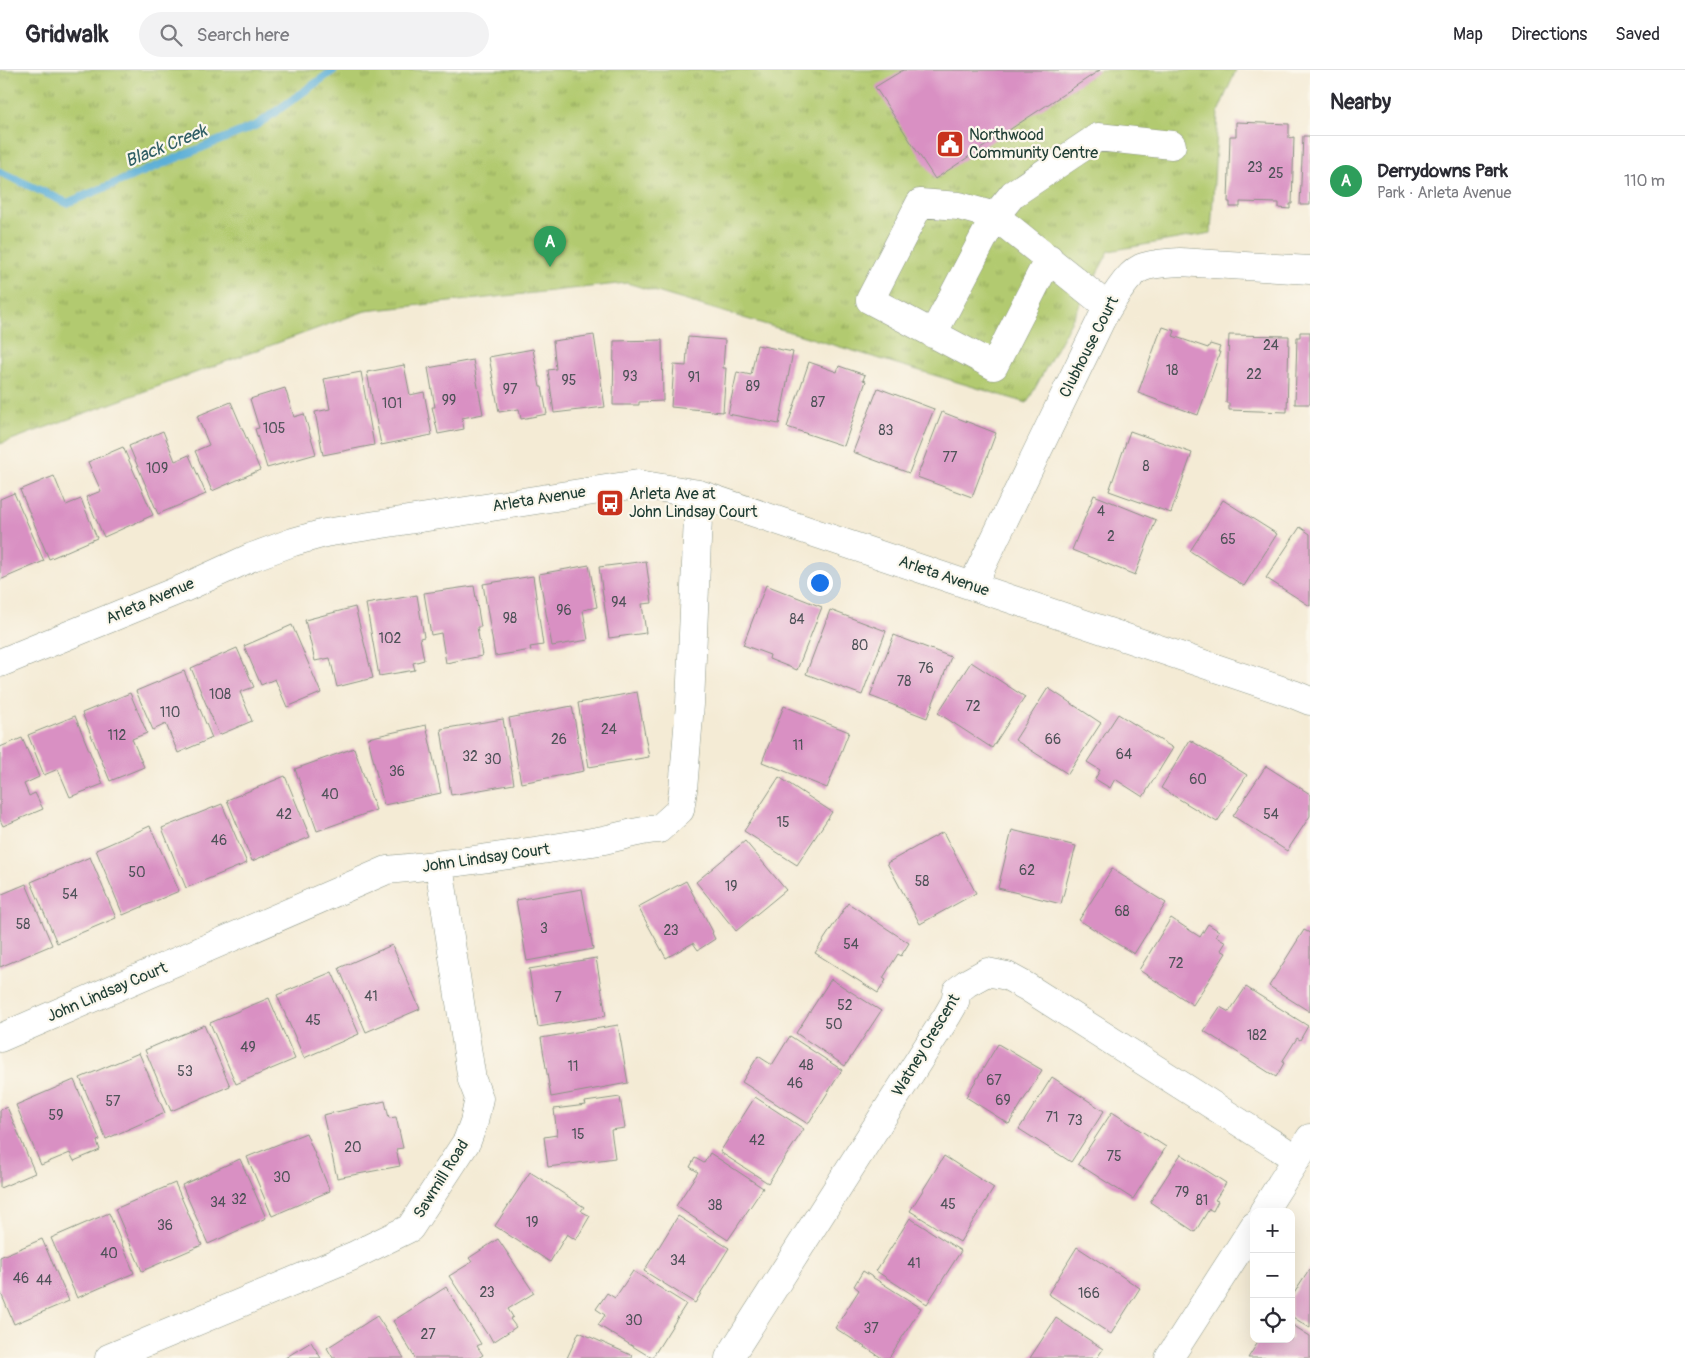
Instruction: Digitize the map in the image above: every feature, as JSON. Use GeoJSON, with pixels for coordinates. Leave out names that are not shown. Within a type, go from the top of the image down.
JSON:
{"type":"FeatureCollection","features":[{"type":"Feature","properties":{"kind":"street"},"geometry":{"type":"LineString","coordinates":[[933,334],[995,216],[1013,194],[1098,138],[1172,145]]}},
{"type":"Feature","properties":{"kind":"street"},"geometry":{"type":"LineString","coordinates":[[1049,258],[994,366],[870,300],[920,203],[959,206],[995,216],[1049,258],[1108,307]]}},
{"type":"Feature","properties":{"kind":"street","name":"Clubhouse Court"},"geometry":{"type":"LineString","coordinates":[[972,586],[1108,307],[1118,291],[1140,268],[1180,262],[1310,270]]}},
{"type":"Feature","properties":{"kind":"street","name":"Arleta Avenue"},"geometry":{"type":"LineString","coordinates":[[0,663],[184,588],[252,557],[325,533],[638,484],[699,494],[1310,701]]}},
{"type":"Feature","properties":{"kind":"street","name":"John Lindsay Court"},"geometry":{"type":"LineString","coordinates":[[0,1038],[387,870],[439,866],[598,842],[645,830],[659,829],[680,810],[683,790],[690,704],[699,494]]}},
{"type":"Feature","properties":{"kind":"street","name":"Sawmill Road"},"geometry":{"type":"LineString","coordinates":[[116,1356],[353,1256],[410,1228],[467,1140],[474,1122],[479,1098],[472,1080],[439,866]]}},
{"type":"Feature","properties":{"kind":"street","name":"Watney Crescent"},"geometry":{"type":"LineString","coordinates":[[729,1358],[951,1009],[955,1002],[957,991],[987,972],[1007,976],[1027,987],[1303,1148]]}},
{"type":"Feature","properties":{"kind":"street"},"geometry":{"type":"LineString","coordinates":[[1266,1208],[1303,1148]]}},
{"type":"Feature","properties":{"kind":"street"},"geometry":{"type":"LineString","coordinates":[[1169,1358],[1250,1232]]}},
{"type":"Feature","properties":{"kind":"green space"},"geometry":{"type":"Polygon","coordinates":[[[0,70],[1236,70],[1218,112],[1211,233],[1109,251],[1027,403],[627,283],[365,311],[0,444],[0,70]]]}},
{"type":"Feature","properties":{"kind":"building","name":"Northwood Community Centre"},"geometry":{"type":"Polygon","coordinates":[[[903,70],[1100,70],[935,179],[875,87],[903,70]]]}},
{"type":"Feature","properties":{"kind":"building"},"geometry":{"type":"Polygon","coordinates":[[[1236,122],[1289,124],[1289,138],[1294,137],[1292,204],[1290,204],[1290,209],[1279,208],[1279,203],[1240,202],[1240,207],[1230,207],[1230,202],[1228,202],[1230,136],[1236,136],[1236,122]]]}},
{"type":"Feature","properties":{"kind":"building"},"geometry":{"type":"Polygon","coordinates":[[[1303,136],[1310,136],[1310,205],[1300,205],[1303,136]]]}},
{"type":"Feature","properties":{"kind":"building"},"geometry":{"type":"Polygon","coordinates":[[[1163,327],[1175,331],[1173,336],[1208,348],[1210,344],[1220,347],[1218,352],[1220,352],[1198,415],[1138,393],[1163,327]]]}},
{"type":"Feature","properties":{"kind":"building"},"geometry":{"type":"Polygon","coordinates":[[[1300,332],[1310,332],[1310,404],[1295,404],[1297,337],[1300,337],[1300,332]]]}},
{"type":"Feature","properties":{"kind":"building"},"geometry":{"type":"Polygon","coordinates":[[[594,335],[605,407],[554,413],[548,370],[556,369],[553,341],[594,335]]]}},
{"type":"Feature","properties":{"kind":"building"},"geometry":{"type":"Polygon","coordinates":[[[1229,335],[1289,336],[1287,412],[1229,410],[1229,403],[1226,403],[1229,335]]]}},
{"type":"Feature","properties":{"kind":"building"},"geometry":{"type":"Polygon","coordinates":[[[688,337],[725,340],[723,368],[726,368],[723,412],[671,407],[674,365],[686,366],[688,337]]]}},
{"type":"Feature","properties":{"kind":"building"},"geometry":{"type":"Polygon","coordinates":[[[662,340],[663,401],[639,402],[639,405],[613,405],[614,341],[662,340]]]}},
{"type":"Feature","properties":{"kind":"building"},"geometry":{"type":"Polygon","coordinates":[[[757,345],[793,352],[779,424],[728,414],[737,372],[751,375],[757,345]]]}},
{"type":"Feature","properties":{"kind":"building"},"geometry":{"type":"Polygon","coordinates":[[[533,349],[547,414],[521,419],[519,409],[499,412],[489,357],[533,349]]]}},
{"type":"Feature","properties":{"kind":"building"},"geometry":{"type":"Polygon","coordinates":[[[473,360],[483,414],[462,418],[464,429],[438,434],[432,407],[435,407],[428,368],[473,360]]]}},
{"type":"Feature","properties":{"kind":"building"},"geometry":{"type":"Polygon","coordinates":[[[809,362],[837,372],[839,366],[865,375],[863,380],[866,381],[844,446],[787,427],[809,362]]]}},
{"type":"Feature","properties":{"kind":"building"},"geometry":{"type":"Polygon","coordinates":[[[404,365],[410,395],[424,392],[432,435],[381,445],[367,372],[404,365]]]}},
{"type":"Feature","properties":{"kind":"building"},"geometry":{"type":"Polygon","coordinates":[[[361,372],[374,445],[323,455],[315,412],[330,409],[324,379],[361,372]]]}},
{"type":"Feature","properties":{"kind":"building"},"geometry":{"type":"Polygon","coordinates":[[[285,388],[294,417],[304,414],[316,454],[267,468],[255,429],[259,428],[250,399],[285,388]]]}},
{"type":"Feature","properties":{"kind":"building"},"geometry":{"type":"Polygon","coordinates":[[[878,388],[934,409],[909,473],[853,452],[878,388]]]}},
{"type":"Feature","properties":{"kind":"building"},"geometry":{"type":"Polygon","coordinates":[[[231,402],[260,470],[212,491],[195,451],[209,445],[197,416],[231,402]]]}},
{"type":"Feature","properties":{"kind":"building"},"geometry":{"type":"Polygon","coordinates":[[[942,412],[996,433],[972,497],[917,477],[942,412]]]}},
{"type":"Feature","properties":{"kind":"building"},"geometry":{"type":"Polygon","coordinates":[[[163,431],[175,461],[189,455],[206,494],[158,514],[129,446],[163,431]]]}},
{"type":"Feature","properties":{"kind":"building"},"geometry":{"type":"Polygon","coordinates":[[[1130,431],[1192,453],[1171,513],[1109,491],[1130,431]]]}},
{"type":"Feature","properties":{"kind":"building"},"geometry":{"type":"Polygon","coordinates":[[[123,447],[153,515],[104,537],[86,497],[101,491],[88,462],[123,447]]]}},
{"type":"Feature","properties":{"kind":"building"},"geometry":{"type":"Polygon","coordinates":[[[54,476],[66,505],[81,499],[97,538],[49,559],[20,490],[54,476]]]}},
{"type":"Feature","properties":{"kind":"building"},"geometry":{"type":"Polygon","coordinates":[[[14,493],[44,561],[0,580],[0,499],[14,493]]]}},
{"type":"Feature","properties":{"kind":"building"},"geometry":{"type":"Polygon","coordinates":[[[1094,495],[1156,520],[1135,575],[1072,550],[1094,495]]]}},
{"type":"Feature","properties":{"kind":"building"},"geometry":{"type":"Polygon","coordinates":[[[1223,500],[1277,534],[1244,586],[1190,551],[1223,500]]]}},
{"type":"Feature","properties":{"kind":"building"},"geometry":{"type":"Polygon","coordinates":[[[1300,527],[1310,534],[1310,606],[1266,578],[1300,527]]]}},
{"type":"Feature","properties":{"kind":"building"},"geometry":{"type":"Polygon","coordinates":[[[646,561],[652,603],[642,604],[646,633],[609,638],[599,567],[646,561]]]}},
{"type":"Feature","properties":{"kind":"building"},"geometry":{"type":"Polygon","coordinates":[[[589,565],[597,607],[583,610],[588,640],[552,646],[539,574],[589,565]]]}},
{"type":"Feature","properties":{"kind":"building"},"geometry":{"type":"Polygon","coordinates":[[[533,576],[543,645],[530,647],[531,650],[495,656],[483,584],[533,576]]]}},
{"type":"Feature","properties":{"kind":"building"},"geometry":{"type":"Polygon","coordinates":[[[766,585],[822,607],[797,670],[769,659],[770,655],[743,645],[766,585]]]}},
{"type":"Feature","properties":{"kind":"building"},"geometry":{"type":"Polygon","coordinates":[[[474,586],[481,627],[477,627],[482,656],[446,663],[441,633],[431,635],[424,593],[474,586]]]}},
{"type":"Feature","properties":{"kind":"building"},"geometry":{"type":"Polygon","coordinates":[[[417,595],[424,637],[420,638],[424,660],[413,663],[415,670],[379,676],[366,604],[417,595]]]}},
{"type":"Feature","properties":{"kind":"building"},"geometry":{"type":"Polygon","coordinates":[[[355,607],[373,678],[337,687],[330,658],[315,661],[305,620],[355,607]]]}},
{"type":"Feature","properties":{"kind":"building"},"geometry":{"type":"Polygon","coordinates":[[[830,610],[886,631],[862,695],[806,674],[830,610]]]}},
{"type":"Feature","properties":{"kind":"building"},"geometry":{"type":"Polygon","coordinates":[[[292,625],[321,693],[287,707],[275,679],[261,685],[244,646],[292,625]]]}},
{"type":"Feature","properties":{"kind":"building"},"geometry":{"type":"Polygon","coordinates":[[[894,635],[951,657],[927,718],[870,696],[894,635]]]}},
{"type":"Feature","properties":{"kind":"building"},"geometry":{"type":"Polygon","coordinates":[[[237,648],[254,687],[240,692],[252,721],[219,735],[191,668],[237,648]]]}},
{"type":"Feature","properties":{"kind":"building"},"geometry":{"type":"Polygon","coordinates":[[[971,662],[1025,697],[992,748],[938,713],[971,662]]]}},
{"type":"Feature","properties":{"kind":"building"},"geometry":{"type":"Polygon","coordinates":[[[184,671],[212,738],[178,753],[166,724],[153,730],[136,691],[184,671]]]}},
{"type":"Feature","properties":{"kind":"building"},"geometry":{"type":"Polygon","coordinates":[[[1048,688],[1101,723],[1068,774],[1015,740],[1048,688]]]}},
{"type":"Feature","properties":{"kind":"building"},"geometry":{"type":"Polygon","coordinates":[[[637,692],[649,757],[589,767],[578,703],[637,692]]]}},
{"type":"Feature","properties":{"kind":"building"},"geometry":{"type":"Polygon","coordinates":[[[130,693],[147,733],[132,739],[144,767],[110,781],[82,713],[130,693]]]}},
{"type":"Feature","properties":{"kind":"building"},"geometry":{"type":"Polygon","coordinates":[[[572,706],[584,771],[521,783],[509,718],[572,706]]]}},
{"type":"Feature","properties":{"kind":"building"},"geometry":{"type":"Polygon","coordinates":[[[784,706],[849,732],[827,788],[762,762],[784,706]]]}},
{"type":"Feature","properties":{"kind":"building"},"geometry":{"type":"Polygon","coordinates":[[[1118,714],[1173,748],[1143,797],[1115,779],[1110,788],[1095,779],[1100,770],[1087,762],[1118,714]]]}},
{"type":"Feature","properties":{"kind":"building"},"geometry":{"type":"Polygon","coordinates":[[[75,716],[103,784],[70,797],[58,769],[44,775],[28,735],[75,716]]]}},
{"type":"Feature","properties":{"kind":"building"},"geometry":{"type":"Polygon","coordinates":[[[503,719],[514,784],[451,795],[441,729],[503,719]]]}},
{"type":"Feature","properties":{"kind":"building"},"geometry":{"type":"Polygon","coordinates":[[[426,725],[441,793],[384,805],[368,738],[426,725]]]}},
{"type":"Feature","properties":{"kind":"building"},"geometry":{"type":"Polygon","coordinates":[[[22,738],[39,777],[24,784],[29,796],[35,793],[43,809],[3,826],[0,820],[0,747],[22,738]]]}},
{"type":"Feature","properties":{"kind":"building"},"geometry":{"type":"Polygon","coordinates":[[[1190,740],[1247,775],[1217,822],[1161,788],[1190,740]]]}},
{"type":"Feature","properties":{"kind":"building"},"geometry":{"type":"Polygon","coordinates":[[[354,748],[376,810],[317,831],[295,769],[354,748]]]}},
{"type":"Feature","properties":{"kind":"building"},"geometry":{"type":"Polygon","coordinates":[[[1266,766],[1310,794],[1310,816],[1287,851],[1233,816],[1266,766]]]}},
{"type":"Feature","properties":{"kind":"building"},"geometry":{"type":"Polygon","coordinates":[[[285,776],[310,837],[252,861],[227,800],[285,776]]]}},
{"type":"Feature","properties":{"kind":"building"},"geometry":{"type":"Polygon","coordinates":[[[779,777],[832,812],[797,865],[744,831],[779,777]]]}},
{"type":"Feature","properties":{"kind":"building"},"geometry":{"type":"Polygon","coordinates":[[[222,804],[247,863],[186,888],[162,828],[222,804]]]}},
{"type":"Feature","properties":{"kind":"building"},"geometry":{"type":"Polygon","coordinates":[[[150,826],[179,891],[123,915],[96,850],[150,826]]]}},
{"type":"Feature","properties":{"kind":"building"},"geometry":{"type":"Polygon","coordinates":[[[1012,830],[1076,846],[1061,904],[998,888],[1012,830]]]}},
{"type":"Feature","properties":{"kind":"building"},"geometry":{"type":"Polygon","coordinates":[[[943,832],[976,893],[920,924],[887,863],[943,832]]]}},
{"type":"Feature","properties":{"kind":"building"},"geometry":{"type":"Polygon","coordinates":[[[745,841],[786,890],[736,931],[696,882],[745,841]]]}},
{"type":"Feature","properties":{"kind":"building"},"geometry":{"type":"Polygon","coordinates":[[[90,857],[116,918],[57,943],[31,882],[90,857]]]}},
{"type":"Feature","properties":{"kind":"building"},"geometry":{"type":"Polygon","coordinates":[[[1112,869],[1166,903],[1134,954],[1079,920],[1112,869]]]}},
{"type":"Feature","properties":{"kind":"building"},"geometry":{"type":"Polygon","coordinates":[[[686,881],[715,939],[698,950],[693,943],[666,958],[638,907],[686,881]]]}},
{"type":"Feature","properties":{"kind":"building"},"geometry":{"type":"Polygon","coordinates":[[[26,884],[52,945],[0,967],[0,895],[26,884]]]}},
{"type":"Feature","properties":{"kind":"building"},"geometry":{"type":"Polygon","coordinates":[[[582,889],[593,949],[527,961],[516,900],[582,889]]]}},
{"type":"Feature","properties":{"kind":"building"},"geometry":{"type":"Polygon","coordinates":[[[848,903],[909,943],[901,956],[898,954],[883,978],[886,980],[878,993],[815,953],[848,903]]]}},
{"type":"Feature","properties":{"kind":"building"},"geometry":{"type":"Polygon","coordinates":[[[1171,918],[1200,937],[1208,924],[1219,931],[1216,936],[1226,942],[1221,950],[1226,953],[1193,1005],[1139,970],[1171,918]]]}},
{"type":"Feature","properties":{"kind":"building"},"geometry":{"type":"Polygon","coordinates":[[[1304,930],[1310,933],[1310,1012],[1269,986],[1304,930]]]}},
{"type":"Feature","properties":{"kind":"building"},"geometry":{"type":"Polygon","coordinates":[[[392,945],[420,1009],[366,1032],[339,968],[392,945]]]}},
{"type":"Feature","properties":{"kind":"building"},"geometry":{"type":"Polygon","coordinates":[[[596,958],[606,1016],[538,1027],[529,969],[596,958]]]}},
{"type":"Feature","properties":{"kind":"building"},"geometry":{"type":"Polygon","coordinates":[[[332,972],[359,1034],[304,1058],[277,995],[332,972]]]}},
{"type":"Feature","properties":{"kind":"building"},"geometry":{"type":"Polygon","coordinates":[[[831,979],[881,1011],[845,1066],[796,1033],[831,979]]]}},
{"type":"Feature","properties":{"kind":"building"},"geometry":{"type":"Polygon","coordinates":[[[1246,987],[1308,1026],[1300,1040],[1297,1038],[1282,1062],[1284,1063],[1276,1077],[1204,1031],[1220,1007],[1229,1012],[1246,987]]]}},
{"type":"Feature","properties":{"kind":"building"},"geometry":{"type":"Polygon","coordinates":[[[269,998],[295,1059],[236,1084],[210,1023],[269,998]]]}},
{"type":"Feature","properties":{"kind":"building"},"geometry":{"type":"Polygon","coordinates":[[[204,1025],[230,1086],[171,1111],[145,1050],[204,1025]]]}},
{"type":"Feature","properties":{"kind":"building"},"geometry":{"type":"Polygon","coordinates":[[[618,1025],[628,1083],[551,1097],[541,1038],[618,1025]]]}},
{"type":"Feature","properties":{"kind":"building"},"geometry":{"type":"Polygon","coordinates":[[[790,1036],[842,1070],[808,1124],[742,1082],[758,1056],[772,1065],[790,1036]]]}},
{"type":"Feature","properties":{"kind":"building"},"geometry":{"type":"Polygon","coordinates":[[[998,1044],[1042,1070],[1009,1124],[966,1097],[998,1044]]]}},
{"type":"Feature","properties":{"kind":"building"},"geometry":{"type":"Polygon","coordinates":[[[139,1053],[165,1113],[106,1139],[80,1078],[139,1053]]]}},
{"type":"Feature","properties":{"kind":"building"},"geometry":{"type":"Polygon","coordinates":[[[1052,1077],[1104,1111],[1071,1162],[1019,1129],[1052,1077]]]}},
{"type":"Feature","properties":{"kind":"building"},"geometry":{"type":"Polygon","coordinates":[[[74,1080],[100,1140],[97,1141],[100,1150],[74,1161],[70,1153],[41,1165],[16,1105],[74,1080]]]}},
{"type":"Feature","properties":{"kind":"building"},"geometry":{"type":"Polygon","coordinates":[[[620,1097],[625,1128],[611,1130],[615,1158],[548,1167],[544,1137],[557,1135],[554,1109],[586,1105],[585,1102],[620,1097]]]}},
{"type":"Feature","properties":{"kind":"building"},"geometry":{"type":"Polygon","coordinates":[[[755,1097],[804,1129],[768,1183],[720,1152],[755,1097]]]}},
{"type":"Feature","properties":{"kind":"building"},"geometry":{"type":"Polygon","coordinates":[[[385,1101],[389,1118],[396,1117],[403,1148],[396,1149],[400,1166],[337,1178],[323,1115],[385,1101]]]}},
{"type":"Feature","properties":{"kind":"building"},"geometry":{"type":"Polygon","coordinates":[[[7,1107],[35,1173],[0,1188],[0,1110],[7,1107]]]}},
{"type":"Feature","properties":{"kind":"building"},"geometry":{"type":"Polygon","coordinates":[[[1112,1112],[1166,1147],[1133,1199],[1078,1164],[1112,1112]]]}},
{"type":"Feature","properties":{"kind":"building"},"geometry":{"type":"Polygon","coordinates":[[[306,1133],[330,1191],[272,1216],[247,1157],[306,1133]]]}},
{"type":"Feature","properties":{"kind":"building"},"geometry":{"type":"Polygon","coordinates":[[[710,1153],[763,1188],[728,1240],[676,1206],[698,1172],[690,1167],[695,1158],[704,1163],[710,1153]]]}},
{"type":"Feature","properties":{"kind":"building"},"geometry":{"type":"Polygon","coordinates":[[[1181,1154],[1226,1183],[1215,1200],[1218,1201],[1213,1211],[1209,1209],[1195,1232],[1150,1202],[1181,1154]]]}},
{"type":"Feature","properties":{"kind":"building"},"geometry":{"type":"Polygon","coordinates":[[[944,1156],[994,1188],[960,1242],[910,1211],[944,1156]]]}},
{"type":"Feature","properties":{"kind":"building"},"geometry":{"type":"Polygon","coordinates":[[[240,1159],[266,1218],[208,1244],[182,1185],[240,1159]]]}},
{"type":"Feature","properties":{"kind":"building"},"geometry":{"type":"Polygon","coordinates":[[[530,1172],[584,1207],[581,1211],[590,1216],[576,1240],[567,1234],[550,1262],[495,1226],[530,1172]]]}},
{"type":"Feature","properties":{"kind":"building"},"geometry":{"type":"Polygon","coordinates":[[[175,1183],[202,1245],[142,1271],[115,1209],[175,1183]]]}},
{"type":"Feature","properties":{"kind":"building"},"geometry":{"type":"Polygon","coordinates":[[[109,1213],[134,1273],[77,1298],[51,1238],[109,1213]]]}},
{"type":"Feature","properties":{"kind":"building"},"geometry":{"type":"Polygon","coordinates":[[[678,1216],[729,1248],[695,1303],[644,1271],[678,1216]]]}},
{"type":"Feature","properties":{"kind":"building"},"geometry":{"type":"Polygon","coordinates":[[[910,1218],[961,1251],[927,1304],[876,1271],[910,1218]]]}},
{"type":"Feature","properties":{"kind":"building"},"geometry":{"type":"Polygon","coordinates":[[[42,1239],[69,1301],[14,1324],[0,1291],[0,1257],[42,1239]]]}},
{"type":"Feature","properties":{"kind":"building"},"geometry":{"type":"Polygon","coordinates":[[[498,1239],[534,1293],[508,1309],[513,1317],[510,1319],[516,1327],[493,1342],[449,1276],[472,1262],[469,1258],[498,1239]]]}},
{"type":"Feature","properties":{"kind":"building"},"geometry":{"type":"Polygon","coordinates":[[[1077,1247],[1140,1288],[1111,1334],[1048,1294],[1077,1247]]]}},
{"type":"Feature","properties":{"kind":"building"},"geometry":{"type":"Polygon","coordinates":[[[1310,1269],[1310,1328],[1295,1319],[1295,1292],[1310,1269]]]}},
{"type":"Feature","properties":{"kind":"building"},"geometry":{"type":"Polygon","coordinates":[[[633,1271],[686,1304],[652,1358],[598,1325],[605,1315],[596,1309],[607,1293],[615,1298],[633,1271]]]}},
{"type":"Feature","properties":{"kind":"building"},"geometry":{"type":"Polygon","coordinates":[[[863,1271],[921,1308],[889,1358],[882,1358],[835,1328],[859,1290],[854,1286],[863,1271]]]}},
{"type":"Feature","properties":{"kind":"building"},"geometry":{"type":"Polygon","coordinates":[[[446,1287],[481,1344],[477,1346],[483,1355],[478,1358],[415,1358],[393,1321],[446,1287]]]}},
{"type":"Feature","properties":{"kind":"building"},"geometry":{"type":"Polygon","coordinates":[[[377,1316],[404,1358],[333,1358],[327,1348],[377,1316]]]}},
{"type":"Feature","properties":{"kind":"building"},"geometry":{"type":"Polygon","coordinates":[[[1056,1318],[1103,1349],[1097,1358],[1030,1358],[1056,1318]]]}},
{"type":"Feature","properties":{"kind":"building"},"geometry":{"type":"Polygon","coordinates":[[[1295,1327],[1310,1336],[1310,1358],[1248,1358],[1257,1343],[1295,1343],[1295,1327]]]}},
{"type":"Feature","properties":{"kind":"building"},"geometry":{"type":"Polygon","coordinates":[[[579,1332],[633,1356],[632,1358],[567,1358],[579,1332]]]}},
{"type":"Feature","properties":{"kind":"building"},"geometry":{"type":"Polygon","coordinates":[[[311,1342],[321,1358],[285,1358],[311,1342]]]}},
{"type":"Feature","properties":{"kind":"waterway","name":"Black Creek"},"geometry":{"type":"LineString","coordinates":[[0,172],[67,203],[257,125],[334,70]]}},
{"type":"Feature","properties":{"kind":"place","name":"Northwood Community Centre"},"geometry":{"type":"Point","coordinates":[950,144]}},
{"type":"Feature","properties":{"kind":"place","name":"Derrydowns Park"},"geometry":{"type":"Point","coordinates":[550,267]}},
{"type":"Feature","properties":{"kind":"place","name":"Arleta Ave at John Lindsay Court"},"geometry":{"type":"Point","coordinates":[610,503]}}]}
